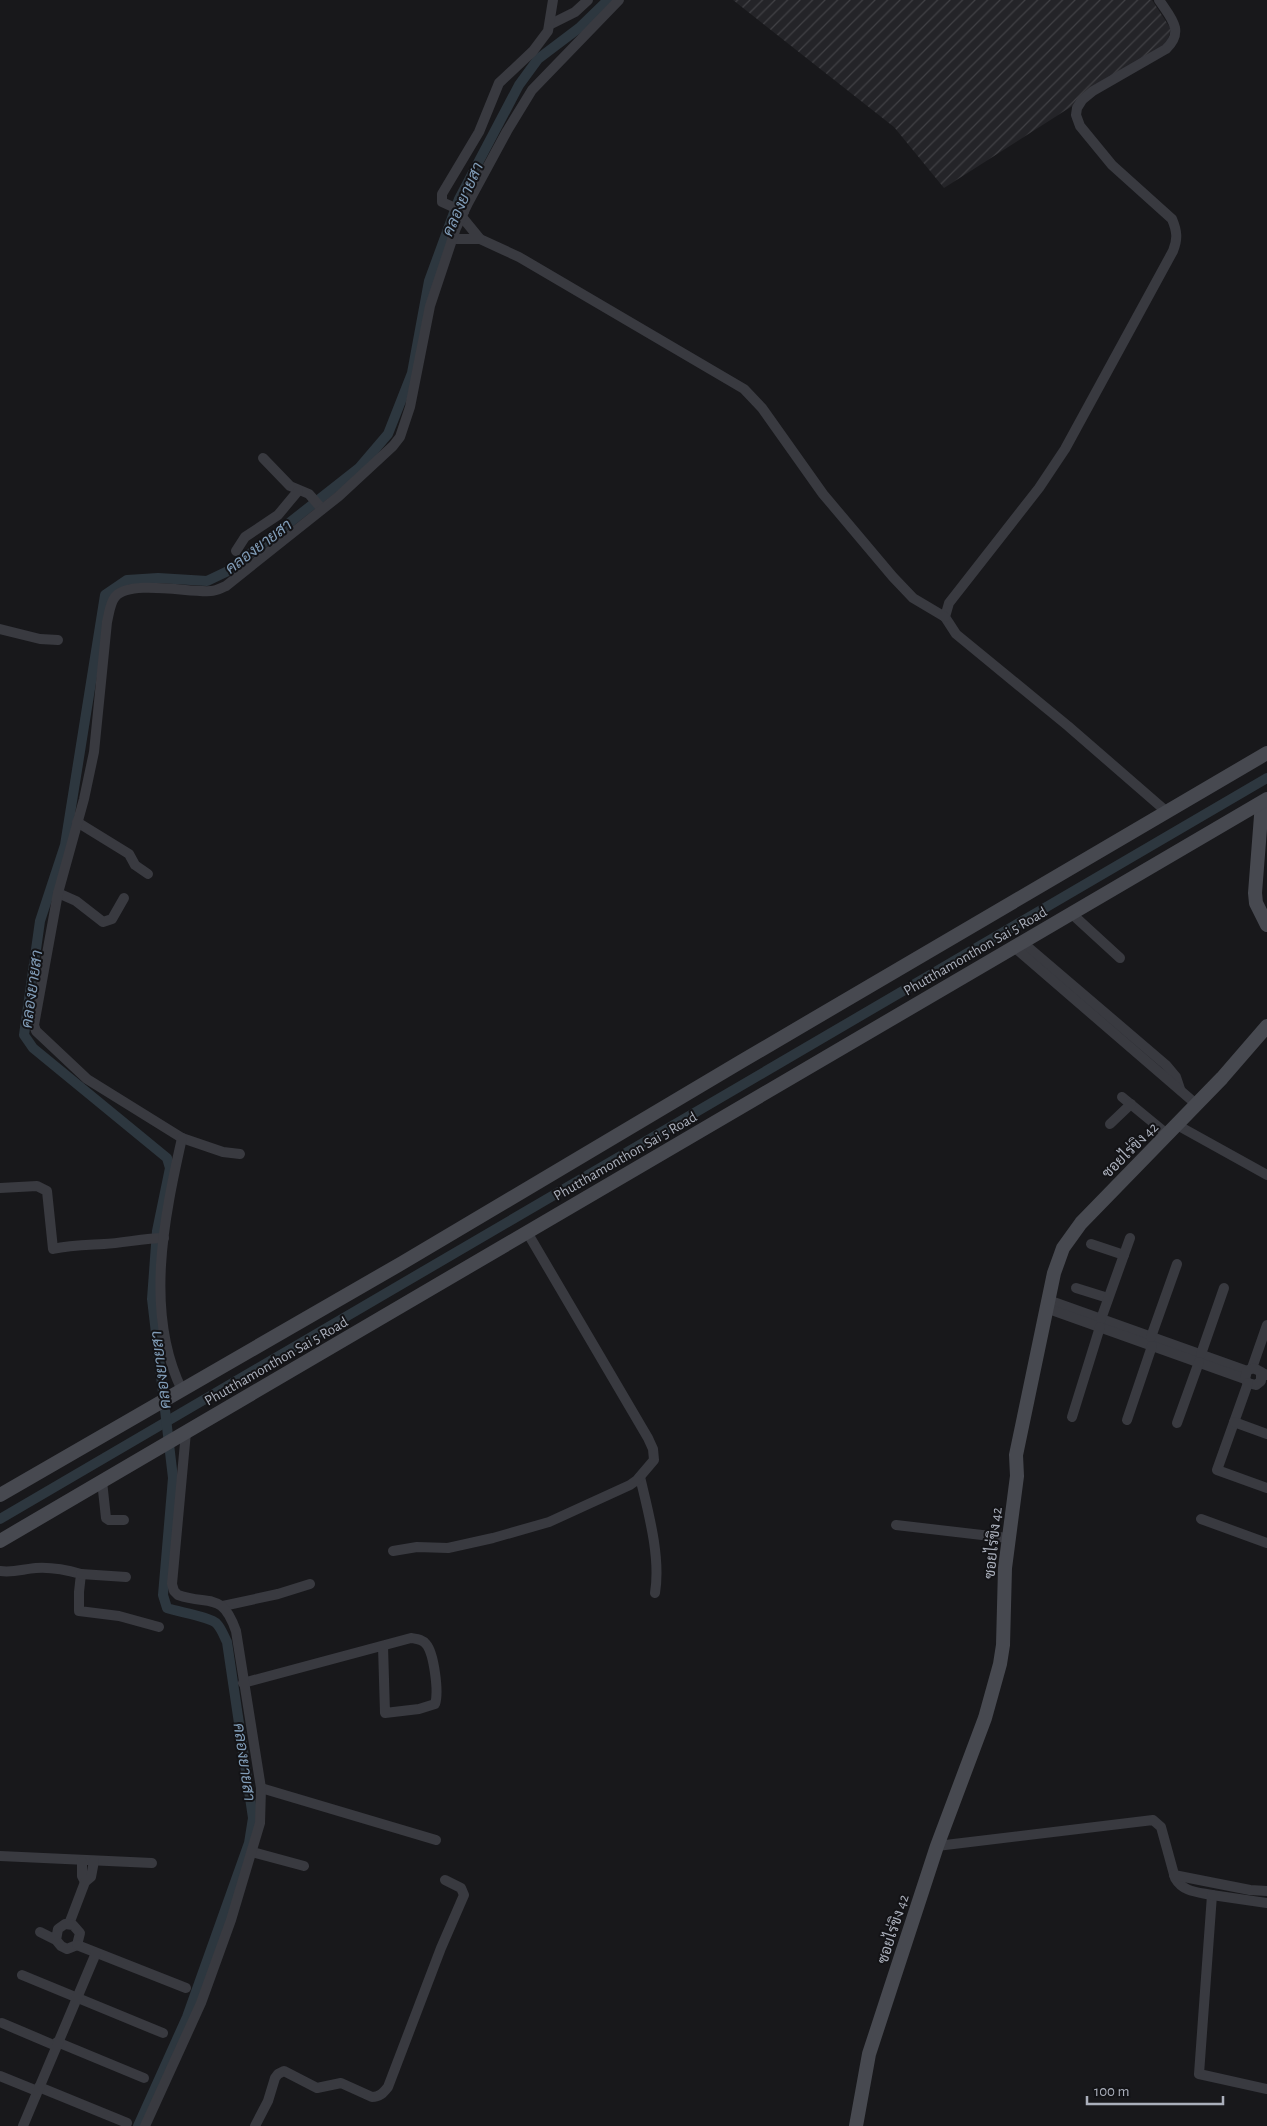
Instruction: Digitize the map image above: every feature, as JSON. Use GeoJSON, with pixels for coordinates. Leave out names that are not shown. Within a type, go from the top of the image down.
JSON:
{"type":"FeatureCollection","features":[{"type":"Feature","properties":{"kind":"main road","name":"Phutthamonthon Sai 5 Road"},"geometry":{"type":"LineString","coordinates":[[0,1494],[402,1263],[742,1060],[1267,754]]}},
{"type":"Feature","properties":{"kind":"main road","name":"Phutthamonthon Sai 5 Road"},"geometry":{"type":"LineString","coordinates":[[0,1541],[1264,801]]}},
{"type":"Feature","properties":{"kind":"main road"},"geometry":{"type":"LineString","coordinates":[[1264,801],[1255,893],[1256,903],[1267,925]]}},
{"type":"Feature","properties":{"kind":"main road","name":"ซอยไร่ขิง 42"},"geometry":{"type":"LineString","coordinates":[[856,2126],[868,2054],[938,1846],[985,1718],[1000,1664],[1003,1645],[1005,1568],[1017,1476],[1016,1456],[1058,1259],[1081,1223],[1228,1072],[1267,1026]]}},
{"type":"Feature","properties":{"kind":"street"},"geometry":{"type":"LineString","coordinates":[[480,239],[461,213],[442,202],[442,194],[479,132],[499,83],[541,42],[551,24],[552,0]]}},
{"type":"Feature","properties":{"kind":"street"},"geometry":{"type":"LineString","coordinates":[[551,24],[575,12],[588,0]]}},
{"type":"Feature","properties":{"kind":"street"},"geometry":{"type":"LineString","coordinates":[[240,1154],[223,1152],[182,1138],[87,1079],[36,1031],[34,1025],[58,893],[84,799],[94,752],[107,622],[114,598],[123,591],[130,589],[169,588],[205,591],[218,590],[226,586],[320,506],[339,496],[400,437],[410,407],[430,306],[461,213],[532,90],[619,0]]}},
{"type":"Feature","properties":{"kind":"street"},"geometry":{"type":"LineString","coordinates":[[945,617],[949,603],[1039,488],[1065,449],[1174,251],[1177,231],[1172,220],[1112,164],[1080,126],[1076,115],[1076,108],[1082,100],[1166,49],[1173,42],[1176,32],[1175,25],[1159,0]]}},
{"type":"Feature","properties":{"kind":"street"},"geometry":{"type":"LineString","coordinates":[[452,239],[480,239],[519,257],[744,388],[762,408],[823,494],[913,598],[945,617],[956,634],[1068,726],[1167,812]]}},
{"type":"Feature","properties":{"kind":"street"},"geometry":{"type":"LineString","coordinates":[[263,458],[290,486],[304,492],[320,506]]}},
{"type":"Feature","properties":{"kind":"street"},"geometry":{"type":"LineString","coordinates":[[236,551],[245,537],[278,515],[304,492]]}},
{"type":"Feature","properties":{"kind":"street"},"geometry":{"type":"LineString","coordinates":[[0,629],[40,639],[58,640]]}},
{"type":"Feature","properties":{"kind":"street"},"geometry":{"type":"LineString","coordinates":[[77,822],[129,854],[135,865],[148,874]]}},
{"type":"Feature","properties":{"kind":"street"},"geometry":{"type":"LineString","coordinates":[[58,893],[76,901],[103,922],[112,919],[124,898]]}},
{"type":"Feature","properties":{"kind":"street"},"geometry":{"type":"LineString","coordinates":[[1072,914],[1120,958]]}},
{"type":"Feature","properties":{"kind":"street"},"geometry":{"type":"LineString","coordinates":[[1018,945],[1166,1065],[1176,1077],[1180,1090],[1196,1104]]}},
{"type":"Feature","properties":{"kind":"street"},"geometry":{"type":"LineString","coordinates":[[1110,1124],[1127,1100],[1172,1130],[1267,1175]]}},
{"type":"Feature","properties":{"kind":"street"},"geometry":{"type":"LineString","coordinates":[[180,1391],[165,1336],[161,1294],[162,1238],[182,1138]]}},
{"type":"Feature","properties":{"kind":"street"},"geometry":{"type":"LineString","coordinates":[[0,1188],[37,1186],[47,1190],[52,1249],[75,1244],[103,1244],[162,1238]]}},
{"type":"Feature","properties":{"kind":"street"},"geometry":{"type":"LineString","coordinates":[[392,1551],[417,1547],[448,1548],[549,1522],[630,1485],[654,1460],[653,1449],[648,1438],[527,1232]]}},
{"type":"Feature","properties":{"kind":"street"},"geometry":{"type":"LineString","coordinates":[[1072,1417],[1108,1298],[1130,1238]]}},
{"type":"Feature","properties":{"kind":"street"},"geometry":{"type":"LineString","coordinates":[[1091,1244],[1124,1255]]}},
{"type":"Feature","properties":{"kind":"street"},"geometry":{"type":"LineString","coordinates":[[1127,1420],[1177,1264]]}},
{"type":"Feature","properties":{"kind":"street"},"geometry":{"type":"LineString","coordinates":[[1076,1288],[1108,1298]]}},
{"type":"Feature","properties":{"kind":"street"},"geometry":{"type":"LineString","coordinates":[[1177,1423],[1224,1288]]}},
{"type":"Feature","properties":{"kind":"street"},"geometry":{"type":"LineString","coordinates":[[1047,1304],[1248,1375],[1253,1385],[1259,1384],[1264,1374],[1257,1368],[1248,1375]]}},
{"type":"Feature","properties":{"kind":"street"},"geometry":{"type":"LineString","coordinates":[[1267,1325],[1248,1375],[1217,1470],[1267,1488]]}},
{"type":"Feature","properties":{"kind":"street"},"geometry":{"type":"LineString","coordinates":[[1234,1422],[1267,1434]]}},
{"type":"Feature","properties":{"kind":"street"},"geometry":{"type":"LineString","coordinates":[[145,2126],[201,2004],[260,1823],[261,1788],[236,1631],[232,1618],[223,1606],[212,1601],[178,1595],[174,1591],[172,1584],[184,1433]]}},
{"type":"Feature","properties":{"kind":"street"},"geometry":{"type":"LineString","coordinates":[[640,1476],[649,1515],[657,1573],[655,1593]]}},
{"type":"Feature","properties":{"kind":"street"},"geometry":{"type":"LineString","coordinates":[[102,1481],[106,1518],[109,1520],[124,1520]]}},
{"type":"Feature","properties":{"kind":"street"},"geometry":{"type":"LineString","coordinates":[[1201,1519],[1267,1543]]}},
{"type":"Feature","properties":{"kind":"street"},"geometry":{"type":"LineString","coordinates":[[896,1525],[1008,1538]]}},
{"type":"Feature","properties":{"kind":"street"},"geometry":{"type":"LineString","coordinates":[[0,1571],[11,1573],[36,1568],[126,1577]]}},
{"type":"Feature","properties":{"kind":"street"},"geometry":{"type":"LineString","coordinates":[[81,1574],[78,1592],[79,1612],[119,1616],[159,1628]]}},
{"type":"Feature","properties":{"kind":"street"},"geometry":{"type":"LineString","coordinates":[[223,1606],[278,1594],[310,1584]]}},
{"type":"Feature","properties":{"kind":"street"},"geometry":{"type":"LineString","coordinates":[[244,1683],[411,1638],[421,1640],[426,1644],[433,1659],[435,1704],[413,1710],[386,1713],[383,1646]]}},
{"type":"Feature","properties":{"kind":"street"},"geometry":{"type":"LineString","coordinates":[[261,1788],[436,1840]]}},
{"type":"Feature","properties":{"kind":"street"},"geometry":{"type":"LineString","coordinates":[[938,1846],[1154,1820],[1161,1827],[1174,1875],[1178,1884],[1183,1888],[1212,1895],[1267,1903]]}},
{"type":"Feature","properties":{"kind":"street"},"geometry":{"type":"LineString","coordinates":[[252,1852],[304,1866]]}},
{"type":"Feature","properties":{"kind":"street"},"geometry":{"type":"LineString","coordinates":[[0,1856],[152,1863]]}},
{"type":"Feature","properties":{"kind":"street"},"geometry":{"type":"LineString","coordinates":[[82,1861],[82,1876],[85,1882]]}},
{"type":"Feature","properties":{"kind":"street"},"geometry":{"type":"LineString","coordinates":[[56,1940],[58,1929],[68,1924],[85,1882],[91,1877],[94,1861]]}},
{"type":"Feature","properties":{"kind":"street"},"geometry":{"type":"LineString","coordinates":[[1174,1875],[1267,1892]]}},
{"type":"Feature","properties":{"kind":"street"},"geometry":{"type":"LineString","coordinates":[[255,2126],[268,2101],[275,2078],[284,2071],[317,2088],[341,2083],[372,2097],[382,2094],[388,2087],[441,1948],[464,1895],[461,1888],[445,1880]]}},
{"type":"Feature","properties":{"kind":"street"},"geometry":{"type":"LineString","coordinates":[[1212,1895],[1199,2074],[1267,2089]]}},
{"type":"Feature","properties":{"kind":"street"},"geometry":{"type":"LineString","coordinates":[[68,1924],[76,1927],[80,1933],[77,1945]]}},
{"type":"Feature","properties":{"kind":"street"},"geometry":{"type":"LineString","coordinates":[[40,1932],[56,1940],[64,1948],[71,1948],[77,1945],[186,1988]]}},
{"type":"Feature","properties":{"kind":"street"},"geometry":{"type":"LineString","coordinates":[[22,2126],[96,1953]]}},
{"type":"Feature","properties":{"kind":"street"},"geometry":{"type":"LineString","coordinates":[[22,1975],[163,2033]]}},
{"type":"Feature","properties":{"kind":"street"},"geometry":{"type":"LineString","coordinates":[[2,2023],[144,2078]]}},
{"type":"Feature","properties":{"kind":"street"},"geometry":{"type":"LineString","coordinates":[[0,2076],[127,2123]]}},
{"type":"Feature","properties":{"kind":"shaded area"},"geometry":{"type":"Polygon","coordinates":[[[733,0],[1152,0],[1171,29],[1166,46],[944,188],[894,127],[733,0]]]}},
{"type":"Feature","properties":{"kind":"waterway","name":"คลองยายสา"},"geometry":{"type":"LineString","coordinates":[[138,2126],[187,2017],[249,1843],[253,1818],[227,1642],[214,1621],[167,1608],[163,1595],[173,1478],[152,1299],[157,1231],[170,1168],[167,1158],[33,1048],[24,1035],[40,921],[65,845],[105,595],[127,580],[158,578],[207,581],[228,571],[359,468],[388,434],[412,373],[429,281],[459,199],[519,85],[538,59],[579,28],[608,0]]}},
{"type":"Feature","properties":{"kind":"waterway"},"geometry":{"type":"LineString","coordinates":[[0,1519],[1267,778]]}}]}
